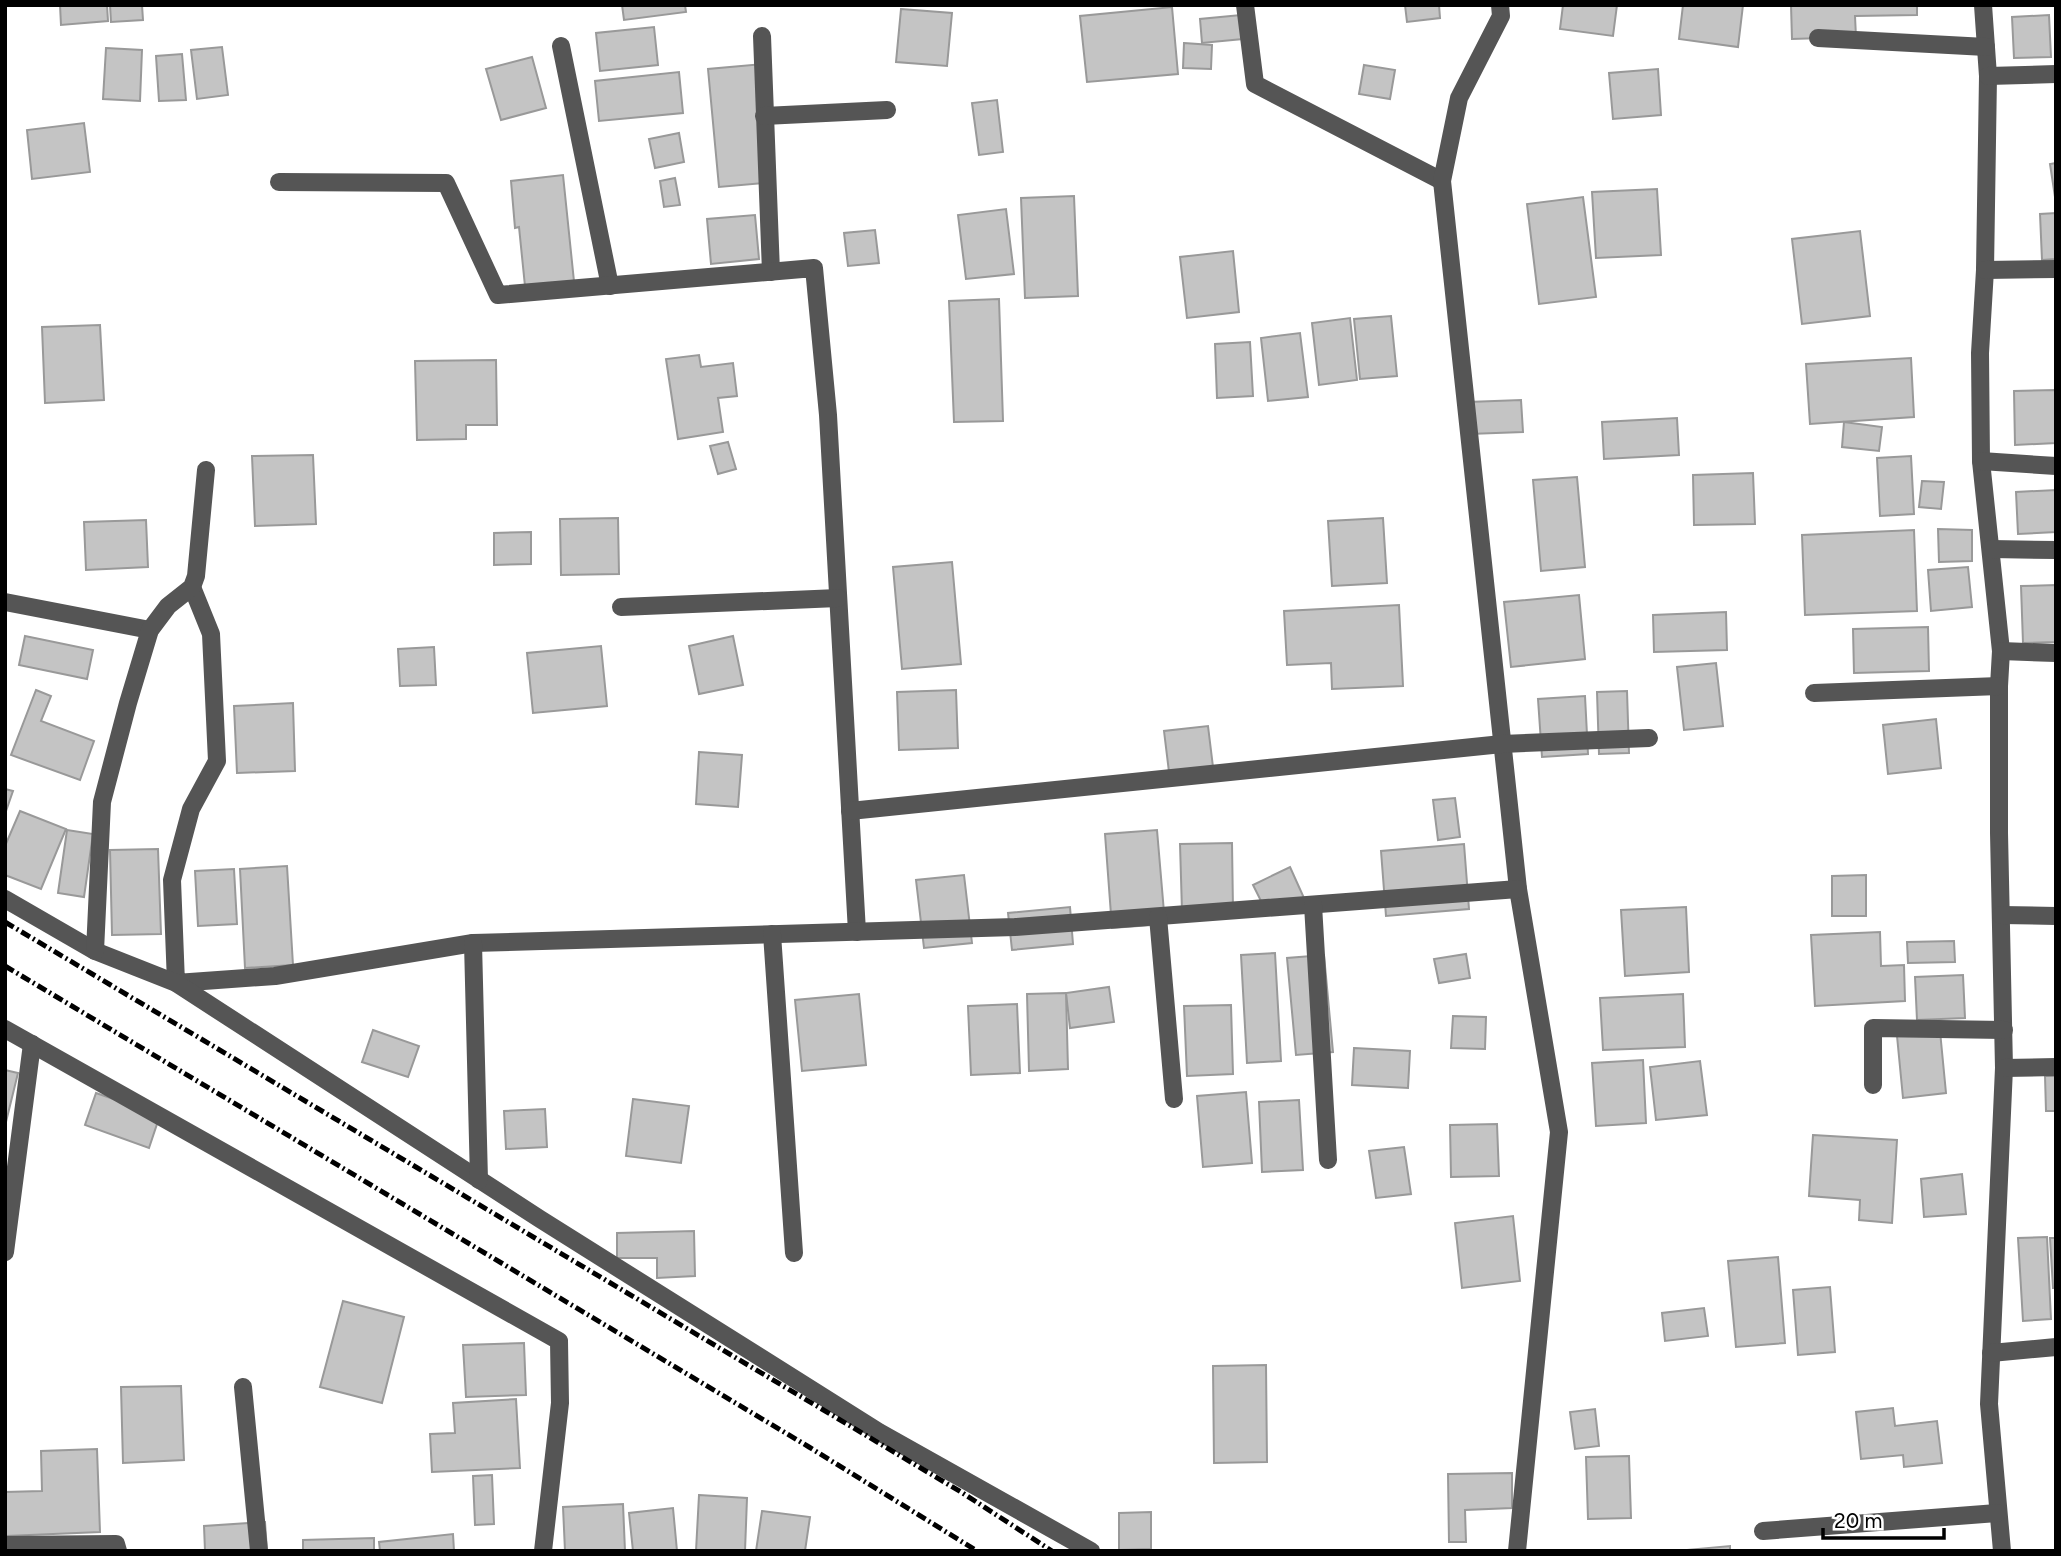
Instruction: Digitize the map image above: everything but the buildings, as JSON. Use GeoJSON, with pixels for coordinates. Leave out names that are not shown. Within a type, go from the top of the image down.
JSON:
{"type":"FeatureCollection","features":[{"type":"Feature","properties":{"kind":"street"},"geometry":{"type":"LineString","coordinates":[[1245,5],[1255,84],[1441,181]]}},
{"type":"Feature","properties":{"kind":"street"},"geometry":{"type":"LineString","coordinates":[[1500,5],[1501,16],[1459,98],[1441,181],[1518,889],[1559,1132],[1517,1551]]}},
{"type":"Feature","properties":{"kind":"street"},"geometry":{"type":"LineString","coordinates":[[1983,5],[1988,76],[1980,353],[1981,461],[2001,651],[1999,685],[2004,1030],[1989,1404],[2002,1551]]}},
{"type":"Feature","properties":{"kind":"street"},"geometry":{"type":"LineString","coordinates":[[762,36],[771,272]]}},
{"type":"Feature","properties":{"kind":"street"},"geometry":{"type":"LineString","coordinates":[[1818,38],[1986,47]]}},
{"type":"Feature","properties":{"kind":"street"},"geometry":{"type":"LineString","coordinates":[[561,46],[610,286]]}},
{"type":"Feature","properties":{"kind":"street"},"geometry":{"type":"LineString","coordinates":[[1988,76],[2056,74]]}},
{"type":"Feature","properties":{"kind":"street"},"geometry":{"type":"LineString","coordinates":[[764,116],[887,110]]}},
{"type":"Feature","properties":{"kind":"street"},"geometry":{"type":"LineString","coordinates":[[279,182],[446,183],[498,295],[814,268],[828,415],[857,932]]}},
{"type":"Feature","properties":{"kind":"street"},"geometry":{"type":"LineString","coordinates":[[1984,270],[2056,270]]}},
{"type":"Feature","properties":{"kind":"street"},"geometry":{"type":"LineString","coordinates":[[1981,461],[2056,466]]}},
{"type":"Feature","properties":{"kind":"street"},"geometry":{"type":"LineString","coordinates":[[95,951],[102,802],[150,630],[169,606],[192,587],[196,576],[205,470]]}},
{"type":"Feature","properties":{"kind":"street"},"geometry":{"type":"LineString","coordinates":[[1991,548],[2056,550]]}},
{"type":"Feature","properties":{"kind":"street"},"geometry":{"type":"LineString","coordinates":[[176,983],[172,880],[191,809],[217,761],[211,634],[192,587]]}},
{"type":"Feature","properties":{"kind":"street"},"geometry":{"type":"LineString","coordinates":[[621,607],[838,598]]}},
{"type":"Feature","properties":{"kind":"street"},"geometry":{"type":"LineString","coordinates":[[5,602],[150,630]]}},
{"type":"Feature","properties":{"kind":"street"},"geometry":{"type":"LineString","coordinates":[[2001,651],[2056,653]]}},
{"type":"Feature","properties":{"kind":"street"},"geometry":{"type":"LineString","coordinates":[[1814,693],[1999,685]]}},
{"type":"Feature","properties":{"kind":"street"},"geometry":{"type":"LineString","coordinates":[[850,811],[1502,744],[1649,738]]}},
{"type":"Feature","properties":{"kind":"street"},"geometry":{"type":"LineString","coordinates":[[176,983],[275,976],[473,943],[1015,927],[1518,889]]}},
{"type":"Feature","properties":{"kind":"street"},"geometry":{"type":"LineString","coordinates":[[5,899],[95,951],[176,983],[479,1180],[879,1432],[1091,1551]]}},
{"type":"Feature","properties":{"kind":"street"},"geometry":{"type":"LineString","coordinates":[[1313,905],[1328,1160]]}},
{"type":"Feature","properties":{"kind":"street"},"geometry":{"type":"LineString","coordinates":[[2001,915],[2056,916]]}},
{"type":"Feature","properties":{"kind":"street"},"geometry":{"type":"LineString","coordinates":[[1158,917],[1174,1099]]}},
{"type":"Feature","properties":{"kind":"street"},"geometry":{"type":"LineString","coordinates":[[772,934],[794,1254]]}},
{"type":"Feature","properties":{"kind":"street"},"geometry":{"type":"LineString","coordinates":[[473,943],[479,1180]]}},
{"type":"Feature","properties":{"kind":"street"},"geometry":{"type":"LineString","coordinates":[[1873,1085],[1873,1028],[2004,1030]]}},
{"type":"Feature","properties":{"kind":"street"},"geometry":{"type":"LineString","coordinates":[[5,1029],[559,1341],[560,1403],[543,1551]]}},
{"type":"Feature","properties":{"kind":"street"},"geometry":{"type":"LineString","coordinates":[[5,1252],[32,1044]]}},
{"type":"Feature","properties":{"kind":"street"},"geometry":{"type":"LineString","coordinates":[[2004,1068],[2056,1067]]}},
{"type":"Feature","properties":{"kind":"street"},"geometry":{"type":"LineString","coordinates":[[1991,1353],[2056,1347]]}},
{"type":"Feature","properties":{"kind":"street"},"geometry":{"type":"LineString","coordinates":[[243,1387],[259,1551]]}},
{"type":"Feature","properties":{"kind":"street"},"geometry":{"type":"LineString","coordinates":[[1763,1531],[1997,1513]]}},
{"type":"Feature","properties":{"kind":"street"},"geometry":{"type":"LineString","coordinates":[[5,1545],[116,1544],[118,1551]]}},
{"type":"Feature","properties":{"kind":"railway"},"geometry":{"type":"LineString","coordinates":[[5,922],[961,1492],[1052,1551]]}},
{"type":"Feature","properties":{"kind":"railway"},"geometry":{"type":"LineString","coordinates":[[5,966],[809,1447],[977,1551]]}}]}
